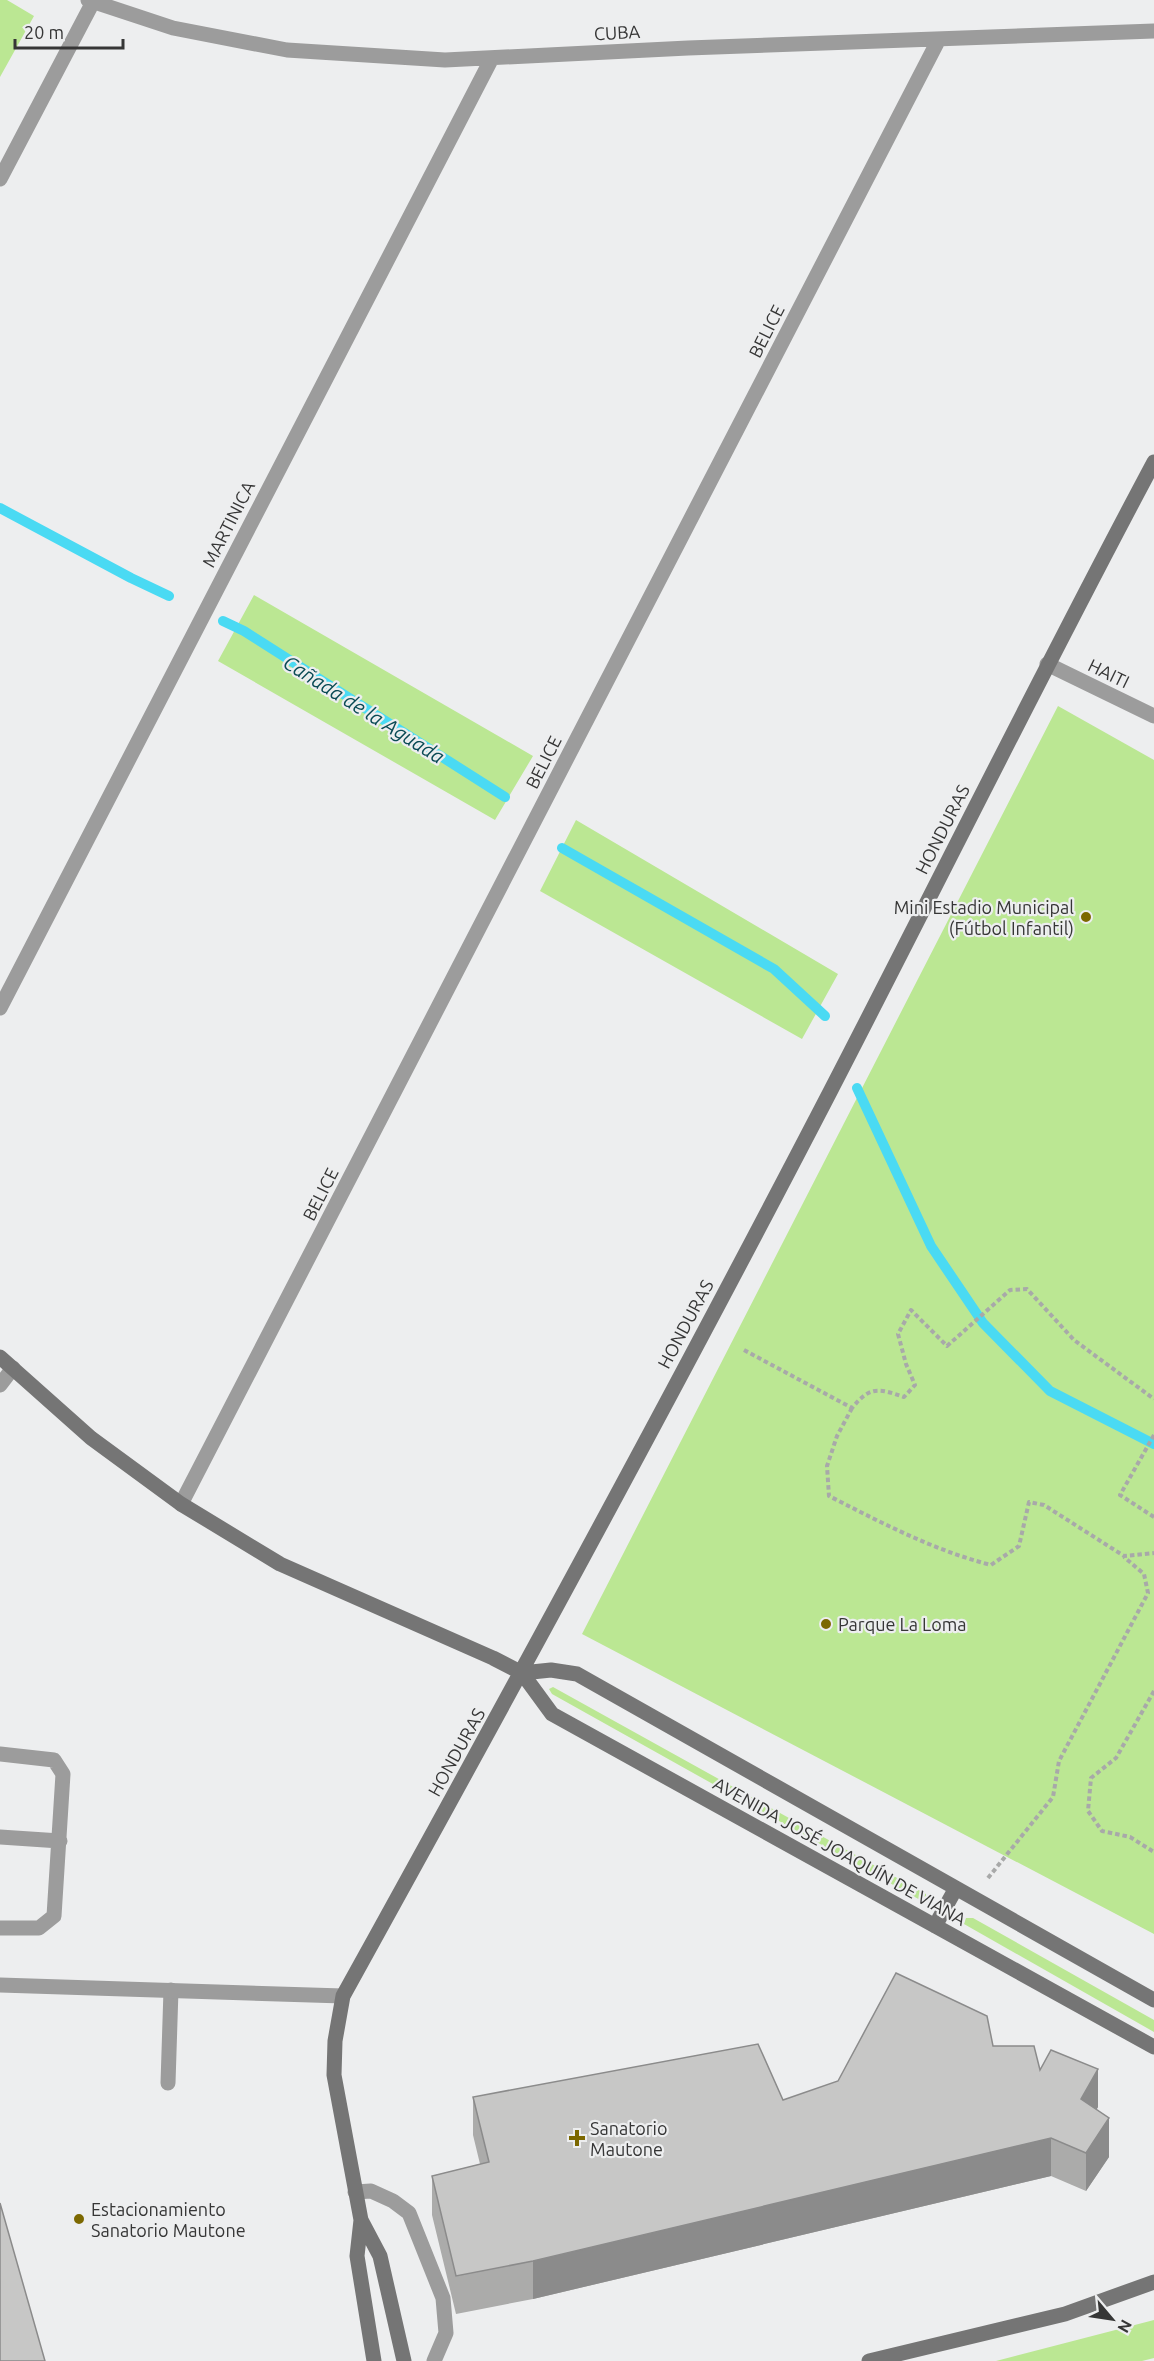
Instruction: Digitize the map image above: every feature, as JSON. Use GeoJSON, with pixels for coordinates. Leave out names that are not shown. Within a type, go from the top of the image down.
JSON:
{"type":"FeatureCollection","features":[{"type":"Feature","properties":{"kind":"street","name":"CUBA"},"geometry":{"type":"LineString","coordinates":[[90,1],[173,28],[287,50],[445,60],[1154,31]]}},
{"type":"Feature","properties":{"kind":"street"},"geometry":{"type":"LineString","coordinates":[[0,179],[90,1]]}},
{"type":"Feature","properties":{"kind":"street","name":"BELICE"},"geometry":{"type":"LineString","coordinates":[[181,1504],[939,39]]}},
{"type":"Feature","properties":{"kind":"street","name":"MARTINICA"},"geometry":{"type":"LineString","coordinates":[[0,1008],[492,58]]}},
{"type":"Feature","properties":{"kind":"street","name":"HONDURAS"},"geometry":{"type":"LineString","coordinates":[[404,2361],[380,2256],[361,2220],[333,2075],[343,1996],[522,1673],[830,1091],[1047,664],[1154,462]]}},
{"type":"Feature","properties":{"kind":"street","name":"HAITI"},"geometry":{"type":"LineString","coordinates":[[1047,664],[1154,716]]}},
{"type":"Feature","properties":{"kind":"street","name":"AVENIDA JOSÉ JOAQUÍN DE VIANA"},"geometry":{"type":"LineString","coordinates":[[0,1357],[91,1437],[181,1504],[280,1564],[482,1653],[522,1673],[552,1714],[1154,2047]]}},
{"type":"Feature","properties":{"kind":"street"},"geometry":{"type":"LineString","coordinates":[[0,1384],[13,1368]]}},
{"type":"Feature","properties":{"kind":"street","name":"AVENIDA JOSÉ JOAQUÍN DE VIANA"},"geometry":{"type":"LineString","coordinates":[[522,1673],[552,1670],[577,1674],[1154,2000]]}},
{"type":"Feature","properties":{"kind":"street"},"geometry":{"type":"LineString","coordinates":[[0,1754],[54,1760],[63,1774],[54,1916],[39,1928],[0,1928]]}},
{"type":"Feature","properties":{"kind":"street"},"geometry":{"type":"LineString","coordinates":[[0,1837],[60,1841]]}},
{"type":"Feature","properties":{"kind":"street"},"geometry":{"type":"LineString","coordinates":[[935,1926],[956,1888]]}},
{"type":"Feature","properties":{"kind":"street"},"geometry":{"type":"LineString","coordinates":[[0,1985],[343,1996]]}},
{"type":"Feature","properties":{"kind":"street"},"geometry":{"type":"LineString","coordinates":[[168,2083],[171,1990]]}},
{"type":"Feature","properties":{"kind":"street"},"geometry":{"type":"LineString","coordinates":[[355,2192],[371,2191],[393,2201],[409,2213],[443,2298],[446,2333],[434,2361]]}},
{"type":"Feature","properties":{"kind":"street","name":"HONDURAS"},"geometry":{"type":"LineString","coordinates":[[361,2220],[357,2256],[374,2361]]}},
{"type":"Feature","properties":{"kind":"street"},"geometry":{"type":"LineString","coordinates":[[869,2361],[1065,2314],[1154,2282]]}},
{"type":"Feature","properties":{"kind":"path"},"geometry":{"type":"LineString","coordinates":[[972,1897],[1053,1797],[1059,1761],[1148,1593],[1144,1574],[1124,1556],[1044,1505],[1029,1502],[1019,1546],[991,1565],[956,1556],[901,1533],[830,1496],[827,1466],[837,1436],[852,1408],[864,1394],[882,1389],[904,1397],[915,1385],[906,1364],[898,1334],[912,1310],[947,1346],[1010,1290],[1027,1289],[1074,1340],[1154,1399]]}},
{"type":"Feature","properties":{"kind":"path"},"geometry":{"type":"LineString","coordinates":[[744,1350],[852,1408]]}},
{"type":"Feature","properties":{"kind":"path"},"geometry":{"type":"LineString","coordinates":[[1154,1435],[1120,1495],[1154,1517]]}},
{"type":"Feature","properties":{"kind":"path"},"geometry":{"type":"LineString","coordinates":[[1124,1556],[1154,1553]]}},
{"type":"Feature","properties":{"kind":"path"},"geometry":{"type":"LineString","coordinates":[[1154,1691],[1116,1758],[1092,1778],[1088,1810],[1102,1830],[1130,1837],[1154,1852]]}},
{"type":"Feature","properties":{"kind":"green space"},"geometry":{"type":"Polygon","coordinates":[[[0,0],[7,0],[34,16],[0,77],[0,0]]]}},
{"type":"Feature","properties":{"kind":"green space"},"geometry":{"type":"Polygon","coordinates":[[[254,595],[533,756],[495,820],[218,661],[254,595]]]}},
{"type":"Feature","properties":{"kind":"green space","name":"Parque La Loma"},"geometry":{"type":"Polygon","coordinates":[[[1058,706],[1154,760],[1154,1934],[582,1634],[1058,706]]]}},
{"type":"Feature","properties":{"kind":"green space"},"geometry":{"type":"Polygon","coordinates":[[[576,820],[838,974],[802,1039],[540,891],[576,820]]]}},
{"type":"Feature","properties":{"kind":"green space"},"geometry":{"type":"Polygon","coordinates":[[[553,1687],[926,1894],[926,1898],[922,1901],[552,1694],[549,1689],[553,1687]]]}},
{"type":"Feature","properties":{"kind":"green space"},"geometry":{"type":"Polygon","coordinates":[[[966,1918],[973,1918],[1154,2020],[1154,2032],[964,1924],[966,1918]]]}},
{"type":"Feature","properties":{"kind":"green space"},"geometry":{"type":"Polygon","coordinates":[[[1154,2320],[1154,2358],[1142,2361],[996,2361],[1154,2320]]]}},
{"type":"Feature","properties":{"kind":"building","name":"Sanatorio Mautone"},"geometry":{"type":"Polygon","coordinates":[[[896,1973],[987,2016],[993,2046],[1034,2046],[1040,2070],[1051,2050],[1098,2069],[1081,2099],[1109,2118],[1086,2153],[1051,2138],[533,2261],[456,2276],[432,2176],[489,2162],[473,2097],[758,2044],[783,2100],[838,2081],[896,1973]]]}},
{"type":"Feature","properties":{"kind":"building"},"geometry":{"type":"Polygon","coordinates":[[[0,2203],[45,2361],[0,2361],[0,2203]]]}},
{"type":"Feature","properties":{"kind":"waterway","name":"Cañada de la Aguada"},"geometry":{"type":"LineString","coordinates":[[0,508],[169,596]]}},
{"type":"Feature","properties":{"kind":"waterway","name":"Cañada de la Aguada"},"geometry":{"type":"LineString","coordinates":[[223,621],[244,631],[505,797]]}},
{"type":"Feature","properties":{"kind":"waterway","name":"Cañada de la Aguada"},"geometry":{"type":"LineString","coordinates":[[562,848],[774,969],[825,1016]]}},
{"type":"Feature","properties":{"kind":"waterway","name":"Cañada de la Aguada"},"geometry":{"type":"LineString","coordinates":[[857,1088],[931,1246],[983,1323],[1050,1391],[1154,1444]]}},
{"type":"Feature","properties":{"kind":"place","name":"Mini Estadio Municipal (Fútbol Infantil)"},"geometry":{"type":"Point","coordinates":[1086,917]}},
{"type":"Feature","properties":{"kind":"place","name":"Parque La Loma"},"geometry":{"type":"Point","coordinates":[826,1624]}},
{"type":"Feature","properties":{"kind":"place","name":"Sanatorio Mautone"},"geometry":{"type":"Point","coordinates":[577,2138]}},
{"type":"Feature","properties":{"kind":"place","name":"Estacionamiento Sanatorio Mautone"},"geometry":{"type":"Point","coordinates":[79,2219]}}]}
